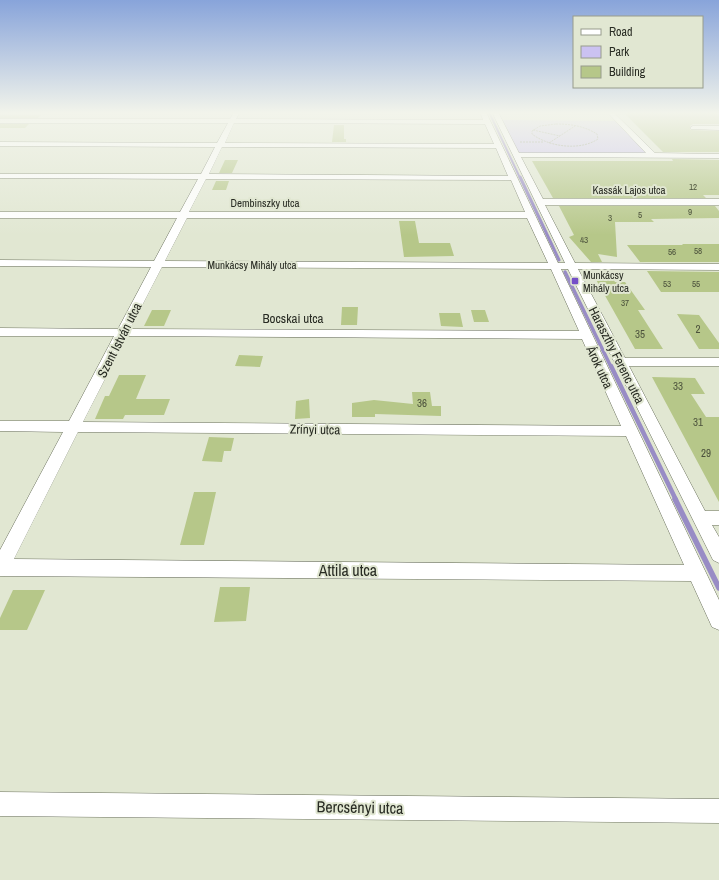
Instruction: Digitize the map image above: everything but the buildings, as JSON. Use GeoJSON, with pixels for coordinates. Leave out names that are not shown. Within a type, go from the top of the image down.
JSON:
{"type":"FeatureCollection","features":[{"type":"Feature","properties":{"kind":"street","name":"Szent István utca"},"geometry":{"type":"LineString","coordinates":[[0,567],[215,153]]}},
{"type":"Feature","properties":{"kind":"street","name":"Árok utca"},"geometry":{"type":"LineString","coordinates":[[502,153],[719,621]]}},
{"type":"Feature","properties":{"kind":"street"},"geometry":{"type":"LineString","coordinates":[[650,153],[653,156]]}},
{"type":"Feature","properties":{"kind":"street"},"geometry":{"type":"LineString","coordinates":[[516,155],[719,156]]}},
{"type":"Feature","properties":{"kind":"street","name":"Haraszthy Ferenc utca"},"geometry":{"type":"LineString","coordinates":[[516,155],[719,555]]}},
{"type":"Feature","properties":{"kind":"street"},"geometry":{"type":"LineString","coordinates":[[0,176],[514,178]]}},
{"type":"Feature","properties":{"kind":"street","name":"Kassák Lajos utca"},"geometry":{"type":"LineString","coordinates":[[540,202],[719,202]]}},
{"type":"Feature","properties":{"kind":"street","name":"Dembinszky utca"},"geometry":{"type":"LineString","coordinates":[[0,215],[531,215]]}},
{"type":"Feature","properties":{"kind":"street","name":"Munkácsy Mihály utca"},"geometry":{"type":"LineString","coordinates":[[0,263],[719,267]]}},
{"type":"Feature","properties":{"kind":"street","name":"Bocskai utca"},"geometry":{"type":"LineString","coordinates":[[0,332],[585,335]]}},
{"type":"Feature","properties":{"kind":"street"},"geometry":{"type":"LineString","coordinates":[[620,362],[719,362]]}},
{"type":"Feature","properties":{"kind":"street","name":"Zrínyi utca"},"geometry":{"type":"LineString","coordinates":[[0,426],[630,431]]}},
{"type":"Feature","properties":{"kind":"street"},"geometry":{"type":"LineString","coordinates":[[700,518],[719,518]]}},
{"type":"Feature","properties":{"kind":"street","name":"Attila utca"},"geometry":{"type":"LineString","coordinates":[[0,567],[697,573]]}},
{"type":"Feature","properties":{"kind":"street","name":"Bercsényi utca"},"geometry":{"type":"LineString","coordinates":[[0,804],[719,811]]}},
{"type":"Feature","properties":{"kind":"green space"},"geometry":{"type":"Polygon","coordinates":[[[522,153],[644,153],[643,154],[522,153]]]}},
{"type":"Feature","properties":{"kind":"waterway"},"geometry":{"type":"LineString","coordinates":[[508,153],[520,178]]}},
{"type":"Feature","properties":{"kind":"waterway"},"geometry":{"type":"LineString","coordinates":[[520,177],[559,260]]}},
{"type":"Feature","properties":{"kind":"waterway"},"geometry":{"type":"LineString","coordinates":[[565,272],[611,367]]}},
{"type":"Feature","properties":{"kind":"waterway"},"geometry":{"type":"LineString","coordinates":[[611,366],[676,500]]}},
{"type":"Feature","properties":{"kind":"waterway"},"geometry":{"type":"LineString","coordinates":[[675,499],[719,588]]}},
{"type":"Feature","properties":{"kind":"place","name":"Munkácsy Mihály utca"},"geometry":{"type":"Point","coordinates":[575,281]}}]}
